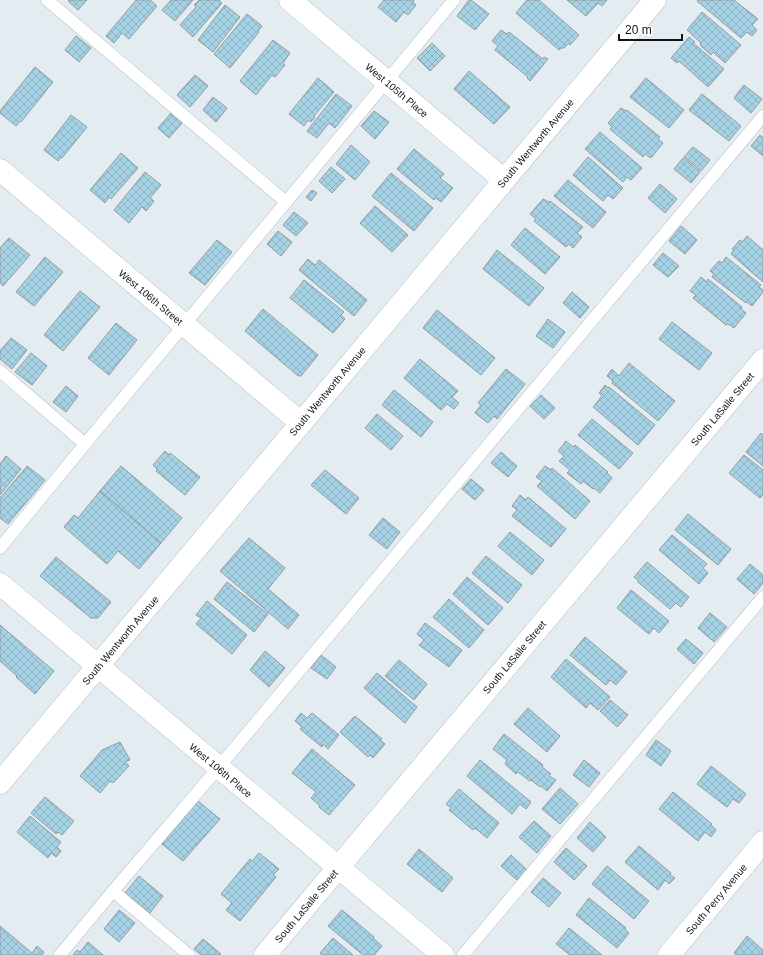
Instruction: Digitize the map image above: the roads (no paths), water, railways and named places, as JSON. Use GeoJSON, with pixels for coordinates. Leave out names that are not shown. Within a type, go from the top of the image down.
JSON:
{"type":"FeatureCollection","features":[{"type":"Feature","properties":{"kind":"street","name":"West 105th Place"},"geometry":{"type":"LineString","coordinates":[[290,0],[504,180]]}},
{"type":"Feature","properties":{"kind":"street","name":"South Wentworth Avenue"},"geometry":{"type":"LineString","coordinates":[[0,783],[655,0]]}},
{"type":"Feature","properties":{"kind":"street","name":"West 106th Street"},"geometry":{"type":"LineString","coordinates":[[0,170],[301,423]]}},
{"type":"Feature","properties":{"kind":"street","name":"South LaSalle Street"},"geometry":{"type":"LineString","coordinates":[[265,955],[763,360]]}},
{"type":"Feature","properties":{"kind":"street","name":"West 106th Place"},"geometry":{"type":"LineString","coordinates":[[0,584],[443,955]]}},
{"type":"Feature","properties":{"kind":"street","name":"South Perry Avenue"},"geometry":{"type":"LineString","coordinates":[[669,955],[763,842]]}},
{"type":"Feature","properties":{"kind":"lane"},"geometry":{"type":"LineString","coordinates":[[47,0],[286,202]]}},
{"type":"Feature","properties":{"kind":"lane"},"geometry":{"type":"LineString","coordinates":[[0,548],[454,0]]}},
{"type":"Feature","properties":{"kind":"lane"},"geometry":{"type":"LineString","coordinates":[[60,955],[763,116]]}},
{"type":"Feature","properties":{"kind":"lane"},"geometry":{"type":"LineString","coordinates":[[0,372],[85,444]]}},
{"type":"Feature","properties":{"kind":"lane"},"geometry":{"type":"LineString","coordinates":[[463,955],[763,597]]}},
{"type":"Feature","properties":{"kind":"lane"},"geometry":{"type":"LineString","coordinates":[[113,891],[189,955]]}}]}
